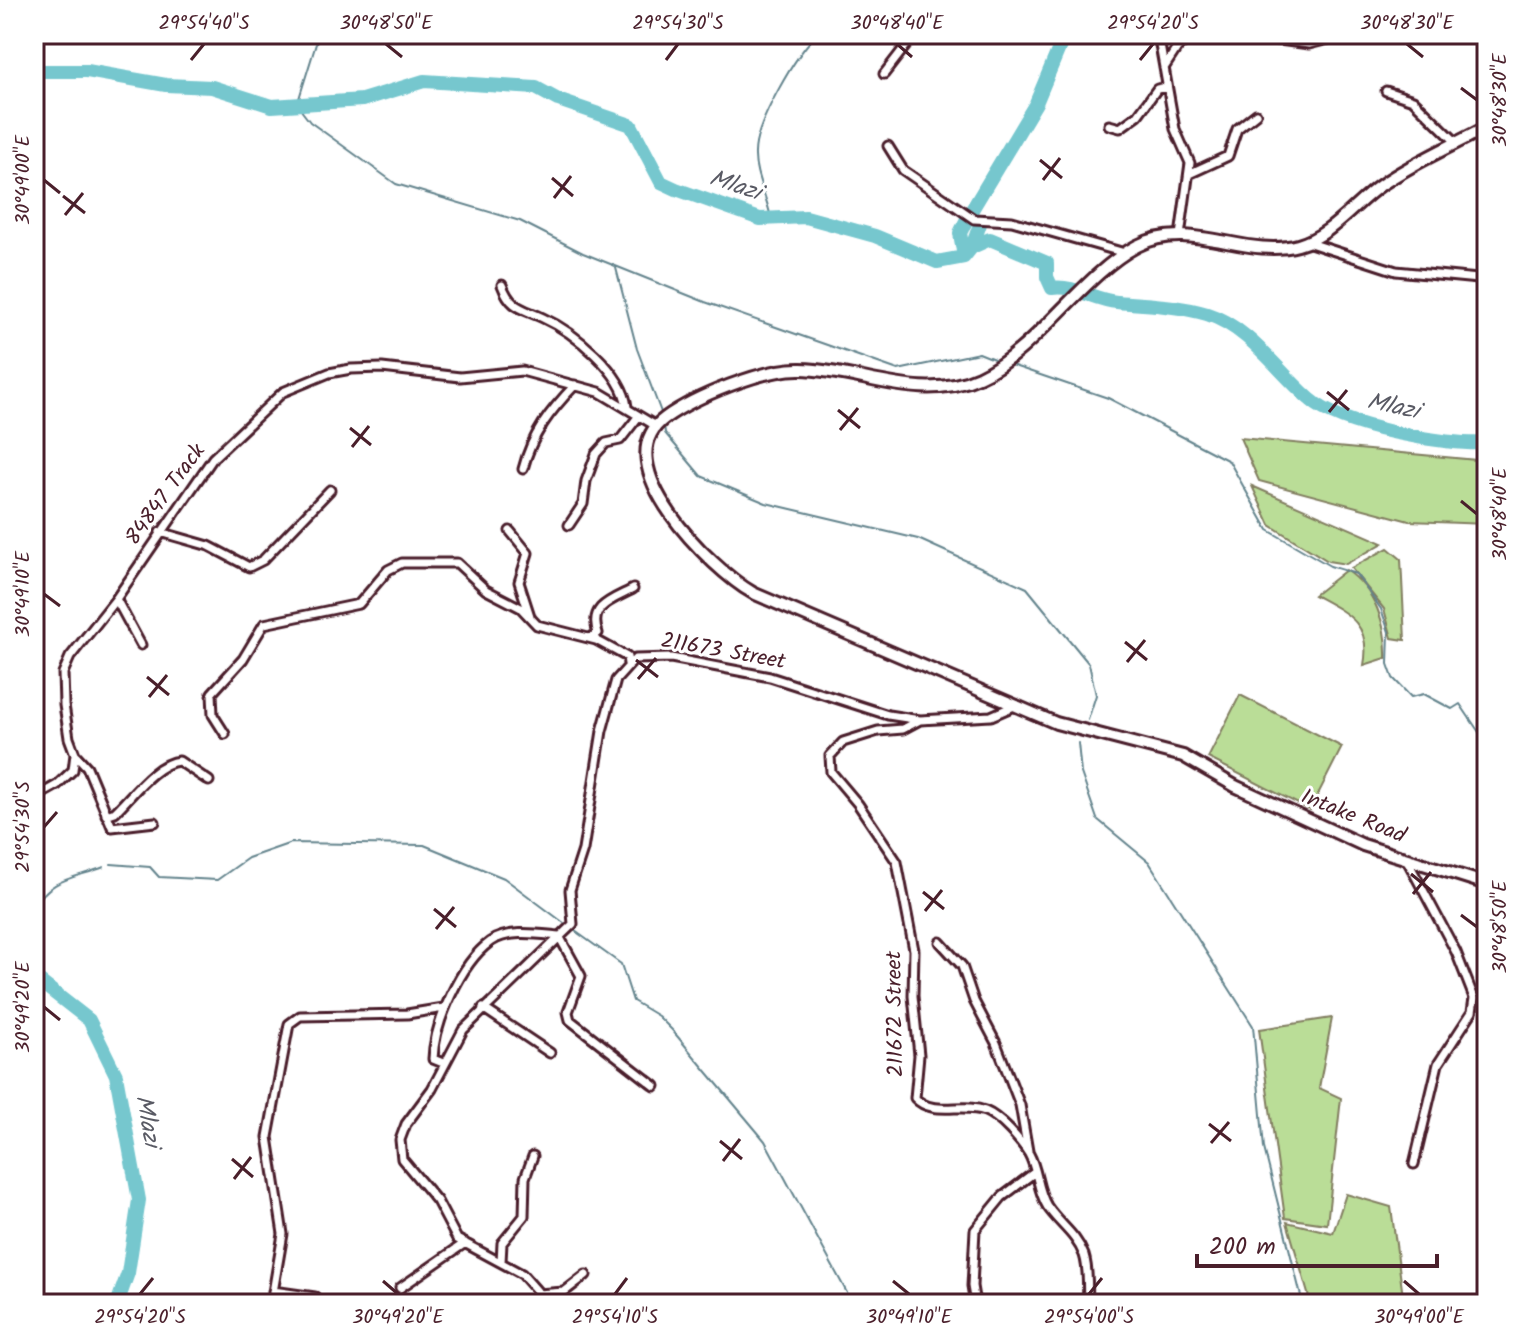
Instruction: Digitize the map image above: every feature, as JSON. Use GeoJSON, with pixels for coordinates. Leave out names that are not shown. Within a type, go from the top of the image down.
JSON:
{"type":"FeatureCollection","features":[{"type":"Feature","properties":{"kind":"street"},"geometry":{"type":"LineString","coordinates":[[884,74],[915,34]]}},
{"type":"Feature","properties":{"kind":"street"},"geometry":{"type":"LineString","coordinates":[[1158,34],[1175,129],[1191,173],[1180,236]]}},
{"type":"Feature","properties":{"kind":"street"},"geometry":{"type":"LineString","coordinates":[[1164,68],[1177,48],[1192,34]]}},
{"type":"Feature","properties":{"kind":"street"},"geometry":{"type":"LineString","coordinates":[[1232,34],[1309,44],[1348,34]]}},
{"type":"Feature","properties":{"kind":"street"},"geometry":{"type":"LineString","coordinates":[[1109,125],[1120,128],[1138,115],[1157,89],[1167,87]]}},
{"type":"Feature","properties":{"kind":"street"},"geometry":{"type":"LineString","coordinates":[[1386,91],[1413,100],[1456,142]]}},
{"type":"Feature","properties":{"kind":"street"},"geometry":{"type":"LineString","coordinates":[[1191,173],[1228,156],[1237,129],[1256,114]]}},
{"type":"Feature","properties":{"kind":"street"},"geometry":{"type":"LineString","coordinates":[[656,426],[686,406],[780,371],[800,369],[927,388],[982,376],[1022,346],[1125,253],[1149,241],[1180,236],[1270,248],[1307,242],[1389,180],[1487,127]]}},
{"type":"Feature","properties":{"kind":"street"},"geometry":{"type":"LineString","coordinates":[[888,146],[903,170],[970,217],[1012,221],[1125,253]]}},
{"type":"Feature","properties":{"kind":"street"},"geometry":{"type":"LineString","coordinates":[[1307,242],[1396,271],[1478,279],[1487,284]]}},
{"type":"Feature","properties":{"kind":"street"},"geometry":{"type":"LineString","coordinates":[[502,285],[515,307],[543,318],[595,358],[619,382],[627,407]]}},
{"type":"Feature","properties":{"kind":"street","name":"84847 Track"},"geometry":{"type":"LineString","coordinates":[[106,815],[87,767],[75,754],[67,733],[63,673],[70,657],[116,599],[213,458],[283,392],[317,377],[367,368],[460,377],[522,371],[575,385],[627,407],[656,426]]}},
{"type":"Feature","properties":{"kind":"street"},"geometry":{"type":"LineString","coordinates":[[523,469],[530,444],[544,419],[575,385]]}},
{"type":"Feature","properties":{"kind":"street"},"geometry":{"type":"LineString","coordinates":[[569,525],[583,504],[596,454],[606,443],[620,440],[638,417]]}},
{"type":"Feature","properties":{"kind":"street","name":"Intake Road"},"geometry":{"type":"LineString","coordinates":[[656,426],[649,435],[645,463],[656,490],[698,546],[736,583],[1056,723],[1170,752],[1308,821],[1407,860],[1487,884]]}},
{"type":"Feature","properties":{"kind":"street"},"geometry":{"type":"LineString","coordinates":[[160,532],[209,546],[249,567],[263,560],[330,490]]}},
{"type":"Feature","properties":{"kind":"street"},"geometry":{"type":"LineString","coordinates":[[510,531],[528,553],[519,577],[530,616]]}},
{"type":"Feature","properties":{"kind":"street","name":"211673 Street"},"geometry":{"type":"LineString","coordinates":[[225,734],[213,715],[212,693],[243,659],[264,624],[354,606],[394,566],[417,561],[450,561],[462,565],[486,590],[530,616],[537,625],[614,647],[627,657],[628,664],[639,658],[658,657],[770,677],[888,715],[923,721]]}},
{"type":"Feature","properties":{"kind":"street"},"geometry":{"type":"LineString","coordinates":[[590,638],[598,633],[595,613],[633,589]]}},
{"type":"Feature","properties":{"kind":"street"},"geometry":{"type":"LineString","coordinates":[[116,599],[141,645]]}},
{"type":"Feature","properties":{"kind":"street"},"geometry":{"type":"LineString","coordinates":[[540,1304],[538,1294],[522,1274],[465,1243],[453,1233],[437,1201],[406,1165],[400,1148],[402,1131],[432,1089],[463,1030],[575,920],[570,890],[583,850],[602,731],[616,680],[628,664]]}},
{"type":"Feature","properties":{"kind":"street"},"geometry":{"type":"LineString","coordinates":[[923,721],[991,716],[1014,706]]}},
{"type":"Feature","properties":{"kind":"street","name":"211672 Street"},"geometry":{"type":"LineString","coordinates":[[923,721],[903,729],[878,731],[843,742],[834,748],[829,763],[831,772],[858,804],[897,862],[914,950],[913,996],[919,1055],[915,1098],[934,1109],[970,1107],[986,1111],[1029,1155],[1040,1196],[1054,1217],[1079,1243],[1085,1258],[1088,1304]]}},
{"type":"Feature","properties":{"kind":"street"},"geometry":{"type":"LineString","coordinates":[[34,798],[68,776],[75,754]]}},
{"type":"Feature","properties":{"kind":"street"},"geometry":{"type":"LineString","coordinates":[[155,822],[115,828],[106,815],[115,812],[158,771],[174,761],[179,761],[209,781]]}},
{"type":"Feature","properties":{"kind":"street"},"geometry":{"type":"LineString","coordinates":[[1407,860],[1456,952],[1474,998],[1472,1012],[1438,1064],[1414,1164]]}},
{"type":"Feature","properties":{"kind":"street"},"geometry":{"type":"LineString","coordinates":[[443,1063],[434,1061],[433,1055],[444,1008],[461,979],[490,942],[516,934],[559,936]]}},
{"type":"Feature","properties":{"kind":"street"},"geometry":{"type":"LineString","coordinates":[[559,936],[581,976],[568,1012],[570,1020],[655,1086]]}},
{"type":"Feature","properties":{"kind":"street"},"geometry":{"type":"LineString","coordinates":[[940,942],[962,966],[974,1001],[996,1043],[1020,1105],[1029,1155]]}},
{"type":"Feature","properties":{"kind":"street"},"geometry":{"type":"LineString","coordinates":[[271,1304],[283,1234],[268,1137],[289,1024],[300,1016],[407,1014],[444,1008]]}},
{"type":"Feature","properties":{"kind":"street"},"geometry":{"type":"LineString","coordinates":[[483,1008],[550,1053]]}},
{"type":"Feature","properties":{"kind":"street"},"geometry":{"type":"LineString","coordinates":[[501,1262],[502,1243],[524,1216],[525,1178],[533,1156]]}},
{"type":"Feature","properties":{"kind":"street"},"geometry":{"type":"LineString","coordinates":[[980,1304],[974,1298],[972,1286],[975,1230],[1002,1197],[1035,1172]]}},
{"type":"Feature","properties":{"kind":"street"},"geometry":{"type":"LineString","coordinates":[[400,1288],[465,1243]]}},
{"type":"Feature","properties":{"kind":"street"},"geometry":{"type":"LineString","coordinates":[[538,1294],[564,1292],[586,1275]]}},
{"type":"Feature","properties":{"kind":"street"},"geometry":{"type":"LineString","coordinates":[[273,1291],[315,1297]]}},
{"type":"Feature","properties":{"kind":"green space"},"geometry":{"type":"Polygon","coordinates":[[[1240,438],[1487,461],[1487,524],[1409,521],[1259,481],[1240,438]]]}},
{"type":"Feature","properties":{"kind":"green space"},"geometry":{"type":"Polygon","coordinates":[[[1252,486],[1383,543],[1346,564],[1328,561],[1270,525],[1252,486]]]}},
{"type":"Feature","properties":{"kind":"green space"},"geometry":{"type":"Polygon","coordinates":[[[1388,548],[1401,559],[1405,640],[1392,638],[1384,609],[1351,568],[1388,548]]]}},
{"type":"Feature","properties":{"kind":"green space"},"geometry":{"type":"Polygon","coordinates":[[[1346,570],[1372,597],[1384,633],[1386,658],[1364,665],[1366,651],[1360,629],[1346,614],[1314,595],[1346,570]]]}},
{"type":"Feature","properties":{"kind":"green space"},"geometry":{"type":"Polygon","coordinates":[[[1240,695],[1342,747],[1310,810],[1208,758],[1240,695]]]}},
{"type":"Feature","properties":{"kind":"green space"},"geometry":{"type":"Polygon","coordinates":[[[1332,1018],[1319,1088],[1341,1098],[1327,1224],[1285,1218],[1259,1029],[1332,1018]]]}},
{"type":"Feature","properties":{"kind":"green space"},"geometry":{"type":"Polygon","coordinates":[[[1346,1194],[1391,1207],[1404,1304],[1311,1304],[1287,1222],[1333,1233],[1346,1194]]]}},
{"type":"Feature","properties":{"kind":"waterway"},"geometry":{"type":"LineString","coordinates":[[319,34],[297,105],[310,122],[396,184],[520,221],[583,253],[705,302],[898,370],[979,353],[999,361]]}},
{"type":"Feature","properties":{"kind":"waterway"},"geometry":{"type":"LineString","coordinates":[[771,218],[757,169],[757,140],[778,90],[798,57],[817,34]]}},
{"type":"Feature","properties":{"kind":"waterway"},"geometry":{"type":"LineString","coordinates":[[970,213],[1036,103],[1065,34]]}},
{"type":"Feature","properties":{"kind":"waterway","name":"Mlazi"},"geometry":{"type":"LineString","coordinates":[[34,71],[87,71],[166,85],[212,87],[272,106],[362,100],[424,81],[536,88],[558,100],[631,125],[661,182],[676,189],[760,219],[806,217],[875,236],[937,262],[964,257],[972,247],[990,239],[1047,263],[1047,277],[1052,288],[1069,289],[1108,301],[1185,309],[1222,320],[1250,340],[1311,400],[1346,419],[1422,438],[1487,443]]}},
{"type":"Feature","properties":{"kind":"waterway"},"geometry":{"type":"LineString","coordinates":[[964,257],[960,233],[967,219]]}},
{"type":"Feature","properties":{"kind":"waterway"},"geometry":{"type":"LineString","coordinates":[[972,247],[980,224]]}},
{"type":"Feature","properties":{"kind":"waterway"},"geometry":{"type":"LineString","coordinates":[[616,268],[637,349],[662,415]]}},
{"type":"Feature","properties":{"kind":"waterway"},"geometry":{"type":"LineString","coordinates":[[1008,364],[1108,398],[1229,461],[1268,530],[1330,566],[1356,574],[1381,609],[1389,632],[1388,664],[1393,678],[1411,697],[1424,694],[1452,709],[1460,704],[1487,744]]}},
{"type":"Feature","properties":{"kind":"waterway"},"geometry":{"type":"LineString","coordinates":[[664,425],[665,433],[701,476],[766,503],[918,539],[1027,588],[1089,664],[1096,695],[1088,720]]}},
{"type":"Feature","properties":{"kind":"waterway"},"geometry":{"type":"LineString","coordinates":[[1078,743],[1081,773],[1097,819],[1149,862],[1253,1026],[1264,1148],[1303,1304]]}},
{"type":"Feature","properties":{"kind":"waterway"},"geometry":{"type":"LineString","coordinates":[[111,864],[150,867],[159,877],[217,880],[248,858],[291,843],[424,845],[504,878],[568,926]]}},
{"type":"Feature","properties":{"kind":"waterway"},"geometry":{"type":"LineString","coordinates":[[34,908],[47,890],[55,885],[104,867]]}},
{"type":"Feature","properties":{"kind":"waterway"},"geometry":{"type":"LineString","coordinates":[[575,931],[621,964],[633,1001],[658,1016],[672,1030],[765,1141],[853,1304]]}},
{"type":"Feature","properties":{"kind":"waterway","name":"Mlazi"},"geometry":{"type":"LineString","coordinates":[[34,977],[89,1020],[116,1075],[139,1200],[128,1273],[117,1304]]}}]}
